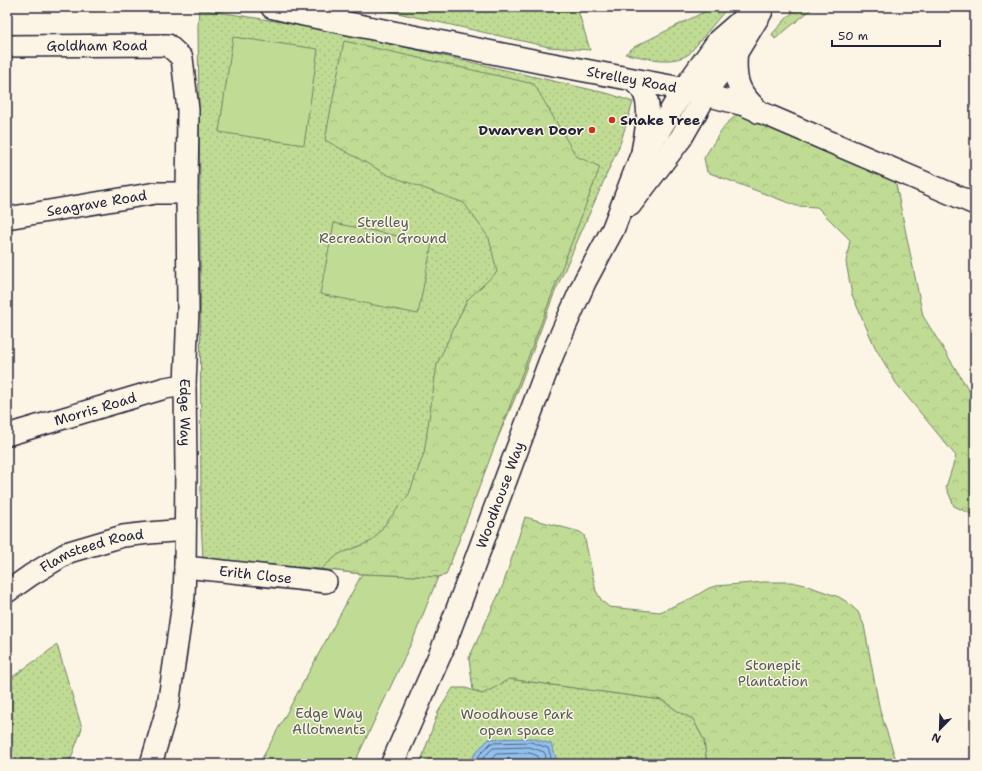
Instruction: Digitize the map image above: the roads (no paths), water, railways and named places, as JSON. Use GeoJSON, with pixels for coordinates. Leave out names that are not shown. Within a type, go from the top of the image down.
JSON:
{"type":"FeatureCollection","features":[{"type":"Feature","properties":{"kind":"main road","name":"Strelley Road"},"geometry":{"type":"LineString","coordinates":[[272,7],[308,11],[537,62],[684,89],[706,95]]}},
{"type":"Feature","properties":{"kind":"main road","name":"Woodhouse Way"},"geometry":{"type":"LineString","coordinates":[[392,764],[442,650],[553,353],[585,281],[613,229],[642,154],[658,132],[684,89],[719,40],[757,7]]}},
{"type":"Feature","properties":{"kind":"main road","name":"Woodhouse Way"},"geometry":{"type":"LineString","coordinates":[[613,229],[681,138],[714,82],[736,53],[764,7]]}},
{"type":"Feature","properties":{"kind":"main road"},"geometry":{"type":"LineString","coordinates":[[736,53],[735,68],[739,88],[759,112]]}},
{"type":"Feature","properties":{"kind":"main road"},"geometry":{"type":"LineString","coordinates":[[634,80],[643,90],[648,104],[648,122],[642,154]]}},
{"type":"Feature","properties":{"kind":"street","name":"Goldham Road"},"geometry":{"type":"LineString","coordinates":[[7,46],[168,45],[182,58]]}},
{"type":"Feature","properties":{"kind":"street","name":"Edge Way"},"geometry":{"type":"LineString","coordinates":[[151,764],[168,706],[184,596],[184,385],[188,309],[188,110],[182,58]]}},
{"type":"Feature","properties":{"kind":"street","name":"Strelley Road"},"geometry":{"type":"LineString","coordinates":[[706,95],[759,112],[975,204]]}},
{"type":"Feature","properties":{"kind":"street","name":"Seagrave Road"},"geometry":{"type":"LineString","coordinates":[[7,218],[156,193],[187,193]]}},
{"type":"Feature","properties":{"kind":"street","name":"Morris Road"},"geometry":{"type":"LineString","coordinates":[[7,435],[165,388],[184,385]]}},
{"type":"Feature","properties":{"kind":"street","name":"Flamsteed Road"},"geometry":{"type":"LineString","coordinates":[[7,592],[31,575],[69,552],[123,536],[185,530]]}},
{"type":"Feature","properties":{"kind":"street","name":"Erith Close"},"geometry":{"type":"LineString","coordinates":[[185,567],[326,582]]}},
{"type":"Feature","properties":{"kind":"water"},"geometry":{"type":"Polygon","coordinates":[[[532,738],[551,744],[556,757],[552,764],[468,764],[478,750],[489,739],[532,738]]]}},
{"type":"Feature","properties":{"kind":"place","name":"Snake Tree"},"geometry":{"type":"Point","coordinates":[612,120]}},
{"type":"Feature","properties":{"kind":"place","name":"Dwarven Door"},"geometry":{"type":"Point","coordinates":[592,130]}},
{"type":"Feature","properties":{"kind":"park label","name":"Strelley Recreation Ground"},"geometry":{"type":"Point","coordinates":[383,230]}},
{"type":"Feature","properties":{"kind":"park label","name":"Stonepit Plantation"},"geometry":{"type":"Point","coordinates":[773,674]}},
{"type":"Feature","properties":{"kind":"park label","name":"Edge Way Allotments"},"geometry":{"type":"Point","coordinates":[329,722]}},
{"type":"Feature","properties":{"kind":"park label","name":"Woodhouse Park open space"},"geometry":{"type":"Point","coordinates":[517,722]}}]}
